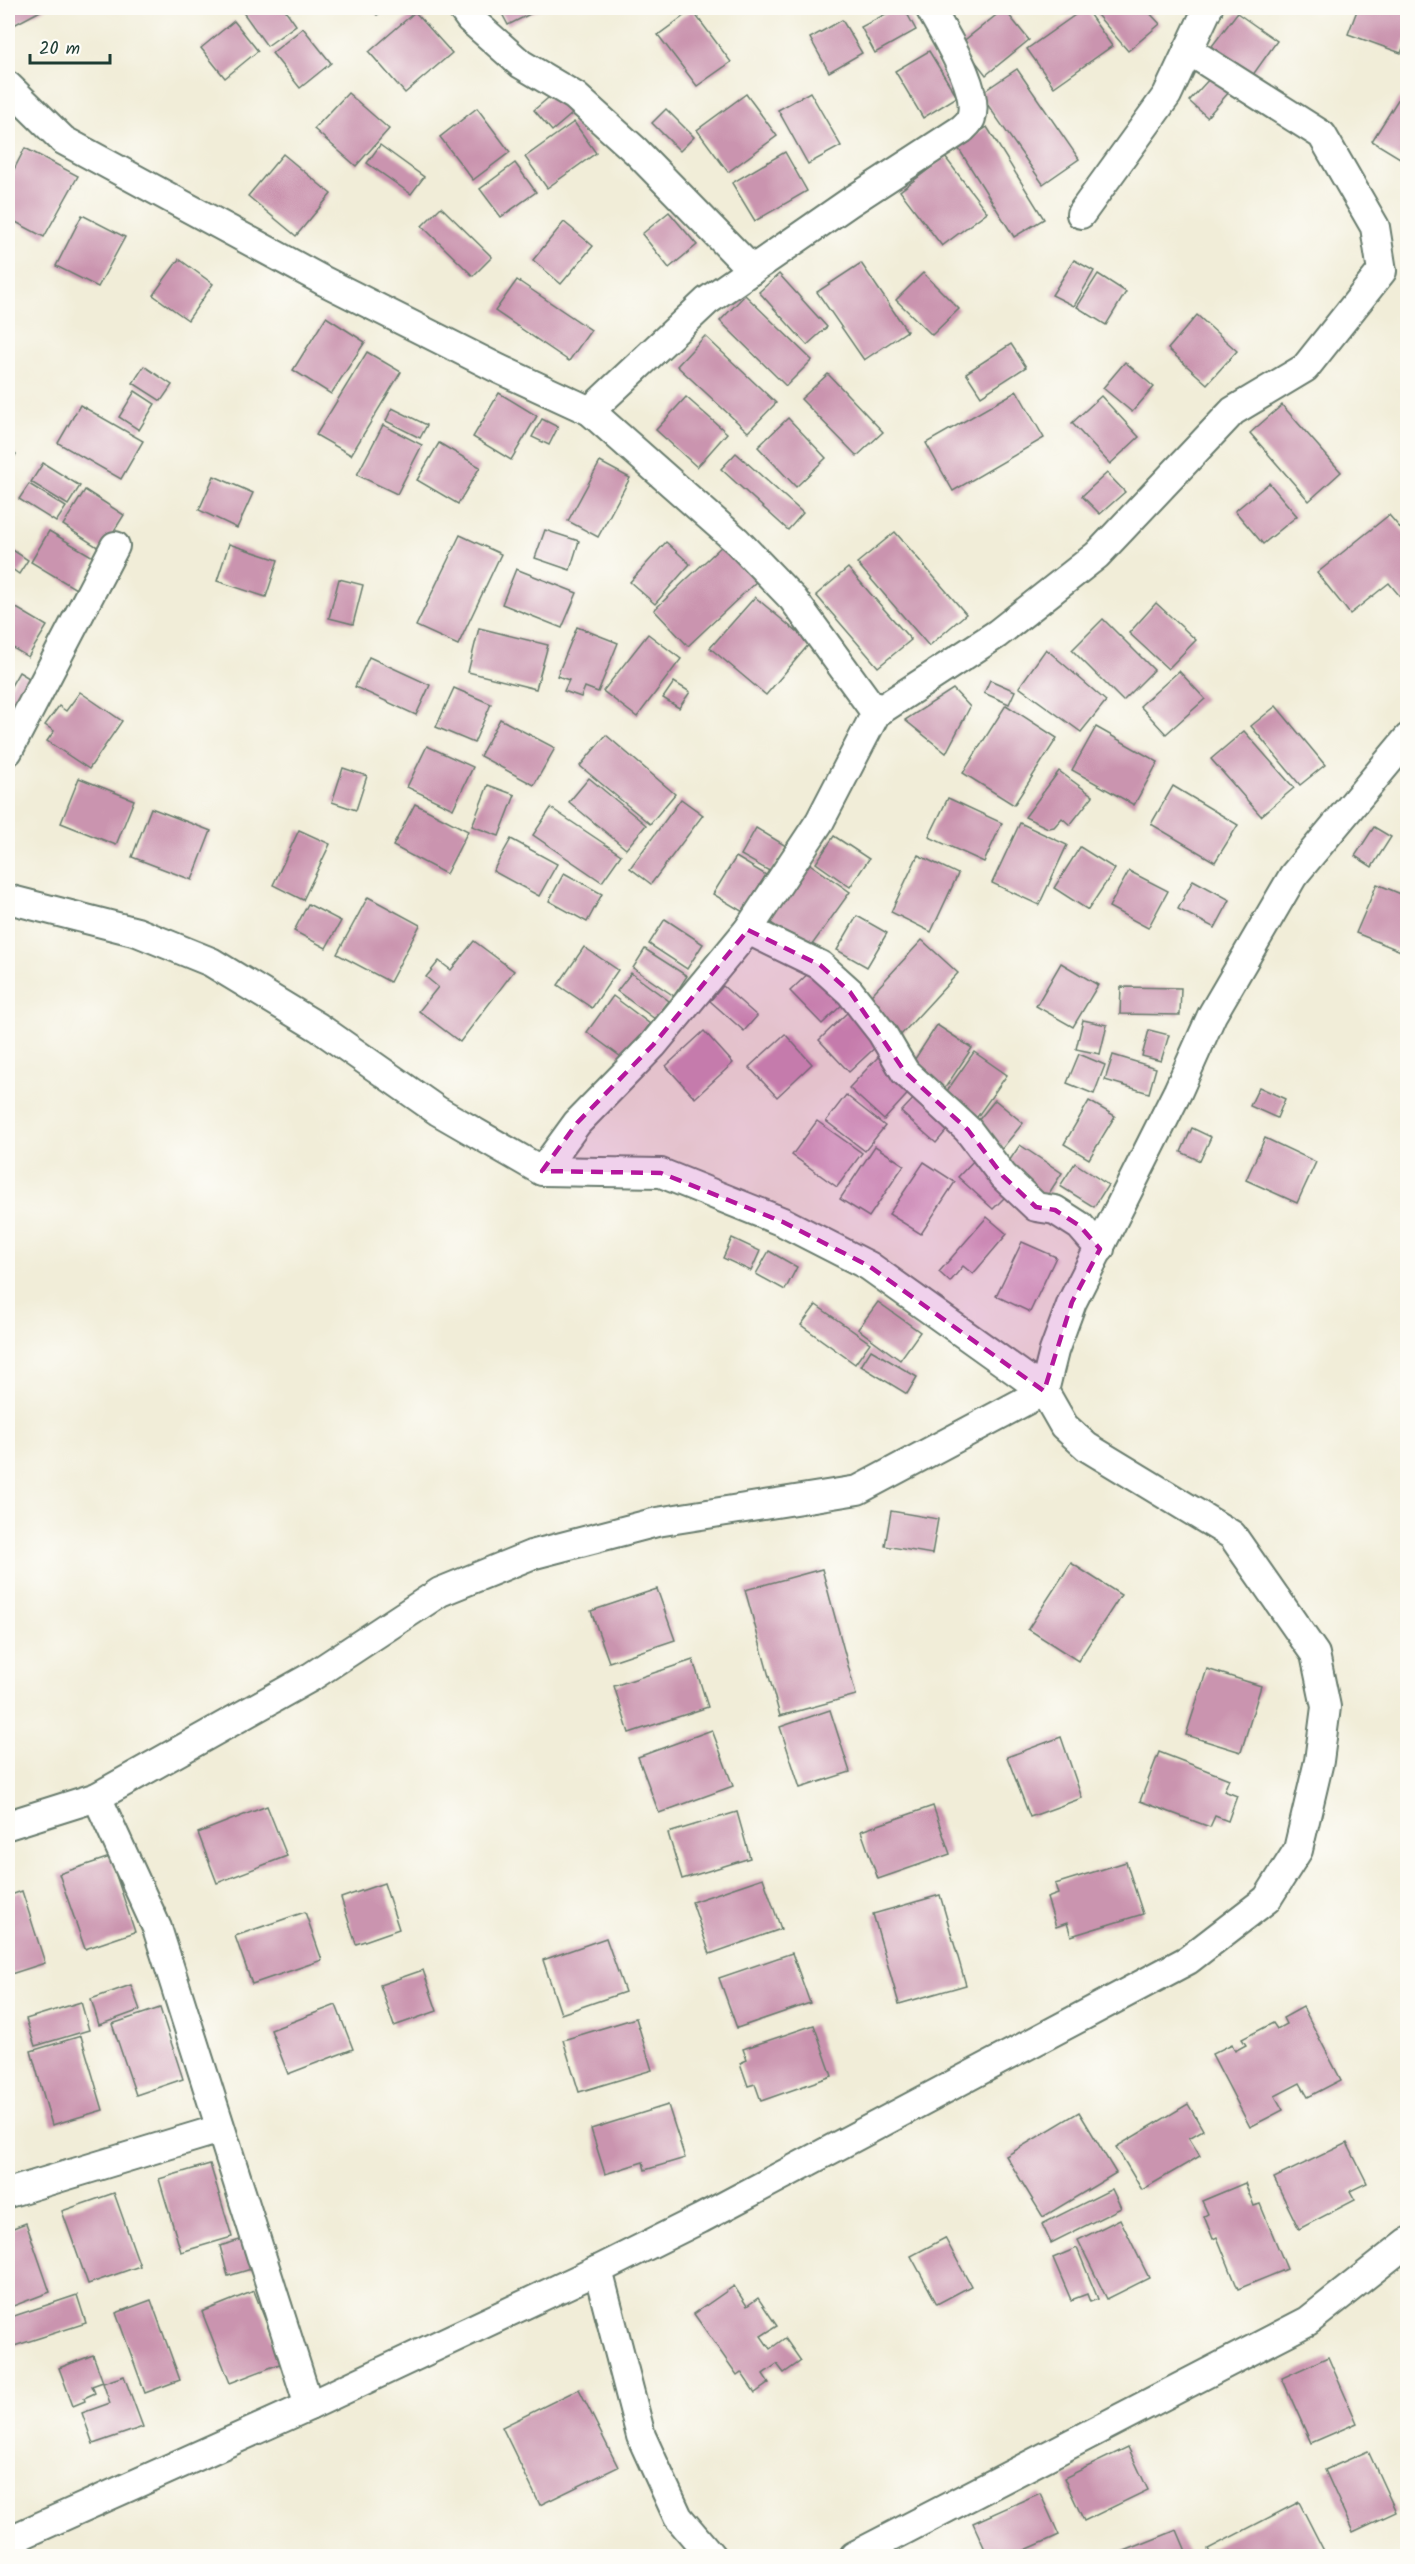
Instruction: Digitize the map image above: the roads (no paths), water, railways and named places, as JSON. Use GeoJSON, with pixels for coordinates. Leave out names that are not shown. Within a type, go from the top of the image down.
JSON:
{"type":"FeatureCollection","features":[{"type":"Feature","properties":{"kind":"street"},"geometry":{"type":"LineString","coordinates":[[462,8],[470,19],[521,64],[575,96],[627,143],[752,270]]}},
{"type":"Feature","properties":{"kind":"street"},"geometry":{"type":"LineString","coordinates":[[590,411],[707,301],[850,202],[962,129],[971,119],[972,100],[964,74],[930,8]]}},
{"type":"Feature","properties":{"kind":"street"},"geometry":{"type":"LineString","coordinates":[[1081,214],[1167,95],[1208,8]]}},
{"type":"Feature","properties":{"kind":"street"},"geometry":{"type":"LineString","coordinates":[[542,1171],[577,1123],[653,1045],[748,930],[820,821],[876,714],[997,634],[1097,555],[1233,411],[1305,368],[1382,271],[1375,227],[1322,135],[1188,50]]}},
{"type":"Feature","properties":{"kind":"street"},"geometry":{"type":"LineString","coordinates":[[8,86],[63,140],[322,280],[499,369],[590,411],[737,541],[793,598],[876,714]]}},
{"type":"Feature","properties":{"kind":"street"},"geometry":{"type":"LineString","coordinates":[[8,750],[115,546]]}},
{"type":"Feature","properties":{"kind":"street"},"geometry":{"type":"LineString","coordinates":[[8,1825],[97,1797],[311,1677],[440,1592],[531,1555],[657,1522],[858,1490],[1044,1391],[1054,1351],[1072,1302],[1178,1091],[1212,1015],[1293,876],[1407,738]]}},
{"type":"Feature","properties":{"kind":"street"},"geometry":{"type":"LineString","coordinates":[[8,899],[137,932],[211,962],[318,1027],[438,1112],[542,1171],[662,1173],[783,1222],[869,1266],[1044,1391],[1064,1426],[1087,1446],[1232,1535],[1315,1654],[1326,1707],[1319,1761],[1298,1850],[1267,1899],[1188,1960],[700,2219],[598,2270],[309,2406],[8,2541]]}},
{"type":"Feature","properties":{"kind":"street"},"geometry":{"type":"LineString","coordinates":[[748,930],[820,965],[850,992],[882,1033],[905,1072],[968,1130],[1003,1176],[1036,1207],[1055,1210],[1080,1226],[1100,1249]]}},
{"type":"Feature","properties":{"kind":"street"},"geometry":{"type":"LineString","coordinates":[[97,1797],[157,1928],[309,2406]]}},
{"type":"Feature","properties":{"kind":"street"},"geometry":{"type":"LineString","coordinates":[[8,2193],[220,2129]]}},
{"type":"Feature","properties":{"kind":"street"},"geometry":{"type":"LineString","coordinates":[[854,2556],[1308,2321],[1407,2242]]}},
{"type":"Feature","properties":{"kind":"street"},"geometry":{"type":"LineString","coordinates":[[598,2270],[641,2436],[678,2517],[711,2556]]}}]}
